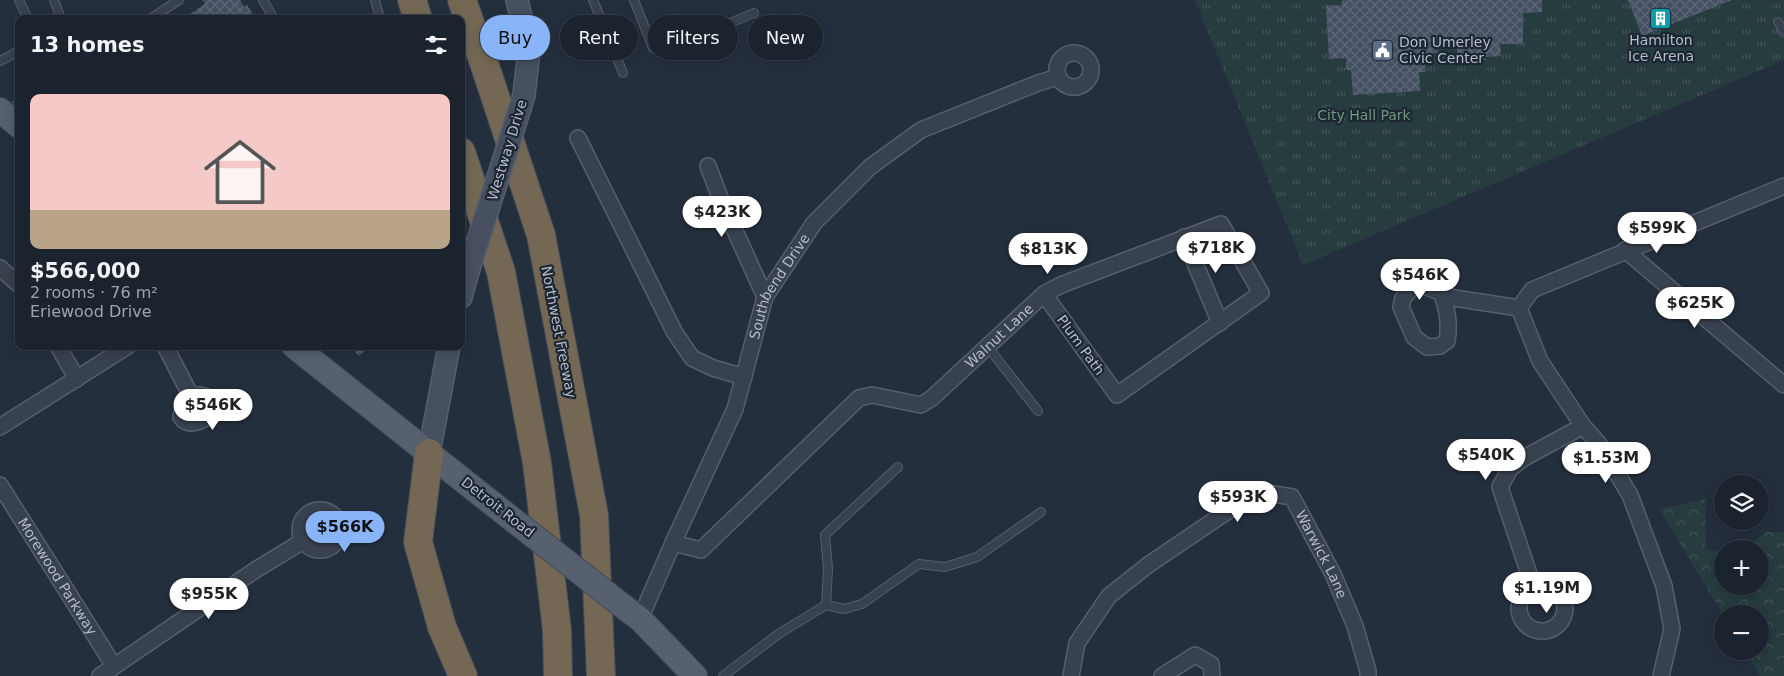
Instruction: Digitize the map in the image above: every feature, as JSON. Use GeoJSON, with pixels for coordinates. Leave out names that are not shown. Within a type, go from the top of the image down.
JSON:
{"type":"FeatureCollection","features":[{"type":"Feature","properties":{"kind":"highway"},"geometry":{"type":"LineString","coordinates":[[412,0],[417,15]]}},
{"type":"Feature","properties":{"kind":"highway","name":"Northwest Freeway"},"geometry":{"type":"LineString","coordinates":[[462,0],[541,236],[594,515],[601,676]]}},
{"type":"Feature","properties":{"kind":"highway"},"geometry":{"type":"LineString","coordinates":[[465,164],[501,272],[535,454],[557,630],[558,676]]}},
{"type":"Feature","properties":{"kind":"highway"},"geometry":{"type":"LineString","coordinates":[[429,453],[418,542],[442,627],[463,676]]}},
{"type":"Feature","properties":{"kind":"main road","name":"Westway Drive"},"geometry":{"type":"LineString","coordinates":[[465,284],[524,95],[529,51],[517,0]]}},
{"type":"Feature","properties":{"kind":"main road"},"geometry":{"type":"LineString","coordinates":[[429,453],[448,350]]}},
{"type":"Feature","properties":{"kind":"main road","name":"Detroit Road"},"geometry":{"type":"LineString","coordinates":[[306,352],[429,453],[632,613],[694,676]]}},
{"type":"Feature","properties":{"kind":"street","name":"Southbend Drive"},"geometry":{"type":"LineString","coordinates":[[632,613],[673,543],[735,409],[765,297],[814,223],[870,167],[921,130],[1038,83],[1058,77]]}},
{"type":"Feature","properties":{"kind":"street"},"geometry":{"type":"LineString","coordinates":[[578,138],[675,333],[692,358],[712,368],[744,377]]}},
{"type":"Feature","properties":{"kind":"street"},"geometry":{"type":"LineString","coordinates":[[708,166],[721,200],[765,297]]}},
{"type":"Feature","properties":{"kind":"street"},"geometry":{"type":"LineString","coordinates":[[1519,308],[1532,290],[1784,186]]}},
{"type":"Feature","properties":{"kind":"street","name":"Walnut Lane"},"geometry":{"type":"LineString","coordinates":[[673,543],[701,550],[859,398],[872,395],[921,405],[932,398],[1044,294],[1061,285],[1221,224],[1261,293],[1118,396]]}},
{"type":"Feature","properties":{"kind":"street"},"geometry":{"type":"LineString","coordinates":[[1184,237],[1220,323]]}},
{"type":"Feature","properties":{"kind":"street"},"geometry":{"type":"LineString","coordinates":[[1625,250],[1784,386]]}},
{"type":"Feature","properties":{"kind":"street"},"geometry":{"type":"LineString","coordinates":[[0,268],[15,281]]}},
{"type":"Feature","properties":{"kind":"street","name":"Plum Path"},"geometry":{"type":"LineString","coordinates":[[1044,294],[1118,396]]}},
{"type":"Feature","properties":{"kind":"street"},"geometry":{"type":"LineString","coordinates":[[1442,294],[1454,298],[1519,308]]}},
{"type":"Feature","properties":{"kind":"street"},"geometry":{"type":"LineString","coordinates":[[1519,308],[1540,361],[1583,426],[1599,444],[1630,495],[1664,586],[1672,629],[1661,676]]}},
{"type":"Feature","properties":{"kind":"street"},"geometry":{"type":"LineString","coordinates":[[60,350],[77,379]]}},
{"type":"Feature","properties":{"kind":"street"},"geometry":{"type":"LineString","coordinates":[[0,427],[122,350]]}},
{"type":"Feature","properties":{"kind":"street"},"geometry":{"type":"LineString","coordinates":[[167,350],[190,396]]}},
{"type":"Feature","properties":{"kind":"street"},"geometry":{"type":"LineString","coordinates":[[1533,586],[1500,487],[1510,469],[1524,458],[1583,426]]}},
{"type":"Feature","properties":{"kind":"street","name":"Morewood Parkway"},"geometry":{"type":"LineString","coordinates":[[0,485],[114,666]]}},
{"type":"Feature","properties":{"kind":"street","name":"Warwick Lane"},"geometry":{"type":"LineString","coordinates":[[1071,676],[1077,642],[1109,596],[1148,565],[1241,502],[1268,493],[1292,497],[1333,574],[1355,626],[1368,676]]}},
{"type":"Feature","properties":{"kind":"street"},"geometry":{"type":"LineString","coordinates":[[100,676],[257,569],[303,541]]}},
{"type":"Feature","properties":{"kind":"street"},"geometry":{"type":"LineString","coordinates":[[1162,676],[1195,655],[1211,664],[1212,676]]}},
{"type":"Feature","properties":{"kind":"lane"},"geometry":{"type":"LineString","coordinates":[[19,0],[26,15]]}},
{"type":"Feature","properties":{"kind":"lane"},"geometry":{"type":"LineString","coordinates":[[54,0],[60,15]]}},
{"type":"Feature","properties":{"kind":"lane"},"geometry":{"type":"LineString","coordinates":[[156,15],[179,0]]}},
{"type":"Feature","properties":{"kind":"lane"},"geometry":{"type":"LineString","coordinates":[[263,0],[272,15]]}},
{"type":"Feature","properties":{"kind":"lane"},"geometry":{"type":"LineString","coordinates":[[375,0],[379,15]]}},
{"type":"Feature","properties":{"kind":"lane"},"geometry":{"type":"LineString","coordinates":[[593,0],[623,73]]}},
{"type":"Feature","properties":{"kind":"lane"},"geometry":{"type":"LineString","coordinates":[[634,0],[653,48],[657,50],[665,50],[754,13]]}},
{"type":"Feature","properties":{"kind":"lane"},"geometry":{"type":"LineString","coordinates":[[1778,22],[1784,32]]}},
{"type":"Feature","properties":{"kind":"lane"},"geometry":{"type":"LineString","coordinates":[[2,56],[15,52]]}},
{"type":"Feature","properties":{"kind":"lane"},"geometry":{"type":"LineString","coordinates":[[987,346],[1038,411]]}},
{"type":"Feature","properties":{"kind":"lane"},"geometry":{"type":"LineString","coordinates":[[826,605],[828,569],[824,535],[898,468]]}},
{"type":"Feature","properties":{"kind":"lane"},"geometry":{"type":"LineString","coordinates":[[723,676],[780,633],[826,605],[844,608],[862,604],[918,564],[944,567],[977,557],[1041,512]]}},
{"type":"Feature","properties":{"kind":"green space","name":"City Hall Park"},"geometry":{"type":"Polygon","coordinates":[[[1195,0],[1784,0],[1784,60],[1303,265],[1195,0]]]}},
{"type":"Feature","properties":{"kind":"green space"},"geometry":{"type":"Polygon","coordinates":[[[1706,499],[1706,548],[1714,550],[1714,595],[1769,595],[1769,540],[1755,540],[1766,532],[1784,532],[1784,676],[1760,676],[1750,660],[1769,660],[1769,605],[1718,605],[1659,509],[1706,499]]]}},
{"type":"Feature","properties":{"kind":"green space"},"geometry":{"type":"Polygon","coordinates":[[[319,519],[327,522],[330,530],[327,538],[319,541],[311,538],[308,530],[311,522],[319,519]]]}},
{"type":"Feature","properties":{"kind":"building"},"geometry":{"type":"Polygon","coordinates":[[[202,0],[240,0],[244,7],[247,5],[253,15],[188,15],[205,4],[202,0]]]}},
{"type":"Feature","properties":{"kind":"building","name":"Don Umerley Civic Center"},"geometry":{"type":"Polygon","coordinates":[[[1342,0],[1542,0],[1542,12],[1523,13],[1523,44],[1500,44],[1501,56],[1486,57],[1486,60],[1472,61],[1472,58],[1457,59],[1457,45],[1437,46],[1438,53],[1424,54],[1426,72],[1419,72],[1420,91],[1353,95],[1351,70],[1346,70],[1346,58],[1329,59],[1326,6],[1342,5],[1342,0]]]}},
{"type":"Feature","properties":{"kind":"building","name":"Hamilton Ice Arena"},"geometry":{"type":"Polygon","coordinates":[[[1628,0],[1732,0],[1642,36],[1628,0]]]}},
{"type":"Feature","properties":{"kind":"building"},"geometry":{"type":"Polygon","coordinates":[[[354,350],[366,350],[359,356],[354,350]]]}},
{"type":"Feature","properties":{"kind":"place","name":"Hamilton Ice Arena"},"geometry":{"type":"Point","coordinates":[1661,18]}},
{"type":"Feature","properties":{"kind":"place","name":"Don Umerley Civic Center"},"geometry":{"type":"Point","coordinates":[1383,50]}}]}
